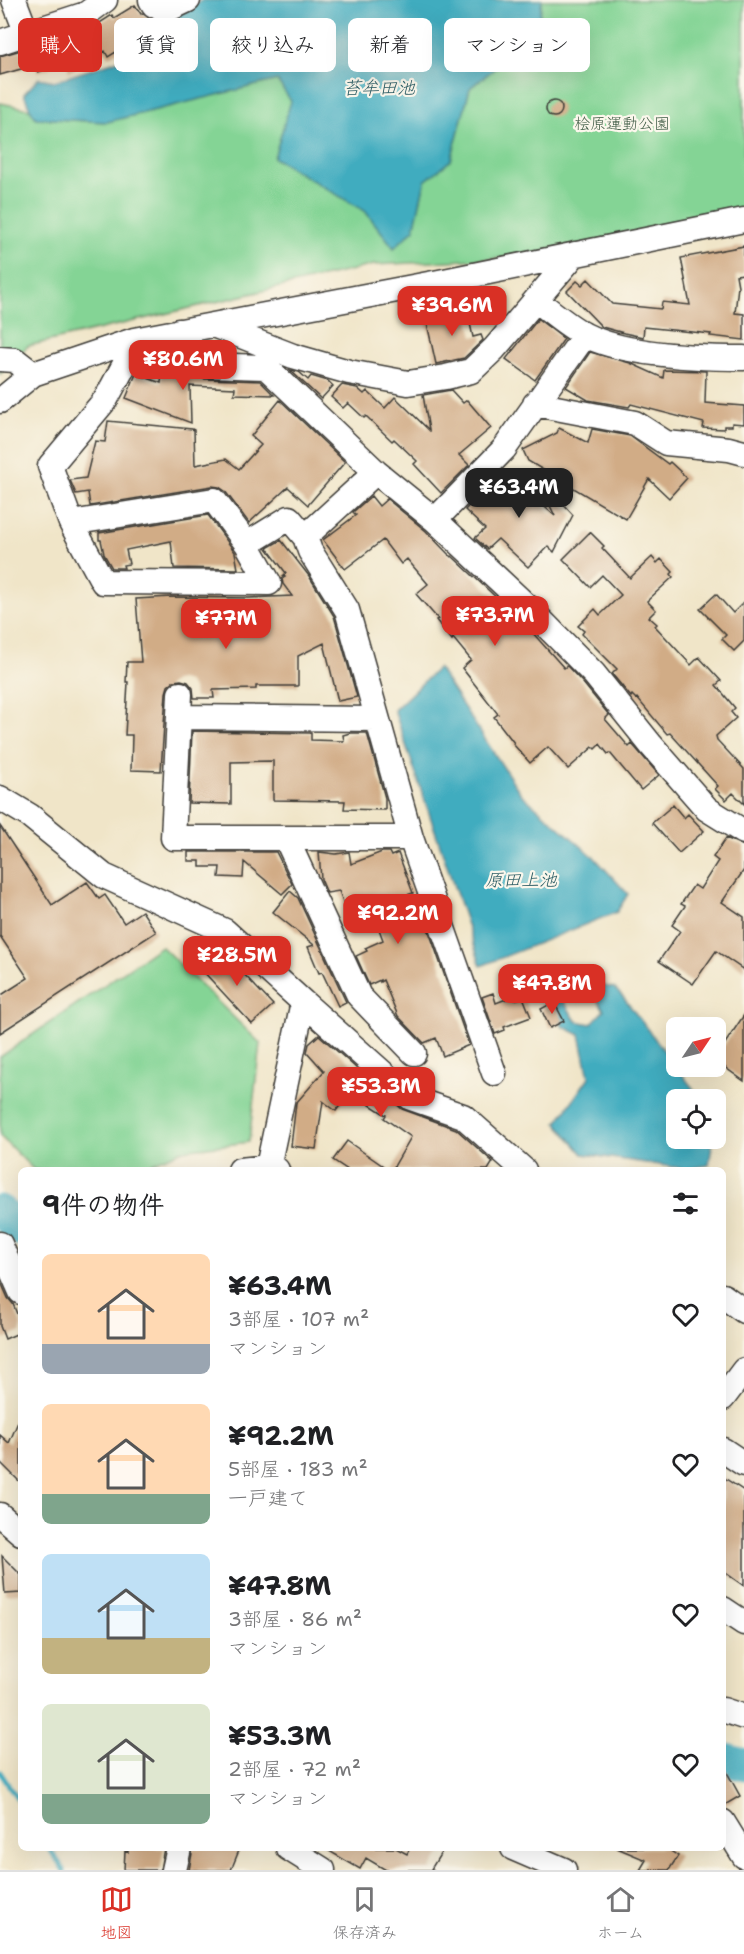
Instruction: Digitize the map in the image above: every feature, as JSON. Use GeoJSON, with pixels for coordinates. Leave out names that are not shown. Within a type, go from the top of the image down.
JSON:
{"type":"FeatureCollection","features":[{"type":"Feature","properties":{"kind":"street"},"geometry":{"type":"LineString","coordinates":[[14,0],[21,18]]}},
{"type":"Feature","properties":{"kind":"street"},"geometry":{"type":"LineString","coordinates":[[74,18],[86,14],[105,0]]}},
{"type":"Feature","properties":{"kind":"street"},"geometry":{"type":"LineString","coordinates":[[151,0],[154,5],[167,10],[188,0]]}},
{"type":"Feature","properties":{"kind":"street"},"geometry":{"type":"LineString","coordinates":[[0,42],[18,37]]}},
{"type":"Feature","properties":{"kind":"street"},"geometry":{"type":"LineString","coordinates":[[0,401],[33,374],[134,340],[744,220]]}},
{"type":"Feature","properties":{"kind":"street"},"geometry":{"type":"LineString","coordinates":[[213,325],[293,357],[350,372],[408,383],[471,371],[494,350],[575,254]]}},
{"type":"Feature","properties":{"kind":"street"},"geometry":{"type":"LineString","coordinates":[[536,300],[585,335],[610,344],[688,356],[744,358]]}},
{"type":"Feature","properties":{"kind":"street"},"geometry":{"type":"LineString","coordinates":[[178,331],[206,365],[266,367],[376,472],[435,520],[531,610],[594,674],[651,745],[707,808],[744,832]]}},
{"type":"Feature","properties":{"kind":"street"},"geometry":{"type":"LineString","coordinates":[[435,520],[504,449],[585,335]]}},
{"type":"Feature","properties":{"kind":"street"},"geometry":{"type":"LineString","coordinates":[[71,523],[214,500],[247,544],[269,583],[103,582],[71,523],[50,466],[106,399],[127,360],[134,340]]}},
{"type":"Feature","properties":{"kind":"street"},"geometry":{"type":"LineString","coordinates":[[0,359],[15,360],[33,374]]}},
{"type":"Feature","properties":{"kind":"street"},"geometry":{"type":"LineString","coordinates":[[535,404],[635,423],[666,443],[729,449],[744,453]]}},
{"type":"Feature","properties":{"kind":"street"},"geometry":{"type":"LineString","coordinates":[[304,537],[376,472]]}},
{"type":"Feature","properties":{"kind":"street"},"geometry":{"type":"LineString","coordinates":[[247,544],[289,518],[304,537],[310,551],[347,610],[411,838],[494,1073]]}},
{"type":"Feature","properties":{"kind":"street"},"geometry":{"type":"LineString","coordinates":[[377,719],[179,706],[173,838],[411,838]]}},
{"type":"Feature","properties":{"kind":"street"},"geometry":{"type":"LineString","coordinates":[[0,798],[30,816],[104,876],[225,931],[411,1098],[463,1116],[520,1167]]}},
{"type":"Feature","properties":{"kind":"street"},"geometry":{"type":"LineString","coordinates":[[286,838],[359,996],[414,1053]]}},
{"type":"Feature","properties":{"kind":"street"},"geometry":{"type":"LineString","coordinates":[[273,1167],[303,1002]]}},
{"type":"Feature","properties":{"kind":"street"},"geometry":{"type":"LineString","coordinates":[[0,1244],[13,1267],[18,1283]]}},
{"type":"Feature","properties":{"kind":"street"},"geometry":{"type":"LineString","coordinates":[[726,1298],[744,1311]]}},
{"type":"Feature","properties":{"kind":"street"},"geometry":{"type":"LineString","coordinates":[[726,1394],[744,1370]]}},
{"type":"Feature","properties":{"kind":"street"},"geometry":{"type":"LineString","coordinates":[[726,1452],[744,1464]]}},
{"type":"Feature","properties":{"kind":"street"},"geometry":{"type":"LineString","coordinates":[[0,1515],[18,1530]]}},
{"type":"Feature","properties":{"kind":"street"},"geometry":{"type":"LineString","coordinates":[[726,1611],[744,1623]]}},
{"type":"Feature","properties":{"kind":"street"},"geometry":{"type":"LineString","coordinates":[[726,1711],[744,1717]]}},
{"type":"Feature","properties":{"kind":"street"},"geometry":{"type":"LineString","coordinates":[[726,1827],[744,1856]]}},
{"type":"Feature","properties":{"kind":"street"},"geometry":{"type":"LineString","coordinates":[[174,1870],[178,1851]]}},
{"type":"Feature","properties":{"kind":"street"},"geometry":{"type":"LineString","coordinates":[[520,1851],[564,1870]]}},
{"type":"Feature","properties":{"kind":"street"},"geometry":{"type":"LineString","coordinates":[[292,1855],[323,1870]]}},
{"type":"Feature","properties":{"kind":"green space","name":"桧原運動公園"},"geometry":{"type":"Polygon","coordinates":[[[542,0],[744,0],[744,229],[575,254],[374,265],[28,346],[0,374],[0,103],[30,109],[36,118],[107,122],[277,80],[292,101],[274,158],[365,211],[394,248],[414,229],[425,181],[451,160],[470,88],[490,72],[590,72],[590,18],[539,18],[542,0]]]}},
{"type":"Feature","properties":{"kind":"green space"},"geometry":{"type":"Polygon","coordinates":[[[161,946],[260,1043],[249,1142],[183,1150],[143,1167],[31,1167],[0,1136],[0,1057],[161,946]]]}},
{"type":"Feature","properties":{"kind":"water","name":"苔牟田池"},"geometry":{"type":"Polygon","coordinates":[[[203,0],[542,0],[539,18],[444,18],[444,72],[490,72],[470,88],[451,160],[425,181],[414,229],[394,248],[365,211],[274,158],[291,101],[277,80],[107,122],[36,118],[24,94],[39,78],[55,81],[82,72],[102,72],[102,66],[114,62],[114,72],[198,72],[198,18],[167,18],[203,0]]]}},
{"type":"Feature","properties":{"kind":"water","name":"原田上池"},"geometry":{"type":"Polygon","coordinates":[[[438,668],[521,794],[595,858],[628,894],[617,912],[481,966],[394,710],[438,668]]]}},
{"type":"Feature","properties":{"kind":"water"},"geometry":{"type":"Polygon","coordinates":[[[599,985],[614,988],[623,997],[666,1053],[666,1077],[684,1077],[693,1089],[666,1089],[666,1149],[711,1149],[709,1165],[673,1167],[583,1154],[557,1123],[589,1077],[580,1035],[562,1026],[552,995],[559,994],[576,1021],[591,1024],[604,1010],[592,992],[599,985]]]}},
{"type":"Feature","properties":{"kind":"building"},"geometry":{"type":"Polygon","coordinates":[[[135,5],[141,14],[149,18],[114,18],[135,5]]]}},
{"type":"Feature","properties":{"kind":"building"},"geometry":{"type":"Polygon","coordinates":[[[112,15],[114,18],[114,53],[108,57],[105,51],[102,53],[102,22],[112,15]]]}},
{"type":"Feature","properties":{"kind":"building"},"geometry":{"type":"Polygon","coordinates":[[[18,51],[18,70],[0,75],[0,56],[18,51]]]}},
{"type":"Feature","properties":{"kind":"building"},"geometry":{"type":"Polygon","coordinates":[[[551,101],[557,101],[562,109],[560,115],[551,117],[546,112],[546,106],[551,101]]]}},
{"type":"Feature","properties":{"kind":"building"},"geometry":{"type":"Polygon","coordinates":[[[744,246],[744,274],[736,275],[738,286],[735,313],[744,314],[744,340],[644,327],[643,337],[602,327],[567,291],[577,281],[582,285],[588,279],[612,304],[661,309],[662,302],[690,305],[681,258],[744,246]]]}},
{"type":"Feature","properties":{"kind":"building"},"geometry":{"type":"Polygon","coordinates":[[[467,310],[473,337],[481,335],[483,340],[464,358],[436,364],[426,319],[467,310]]]}},
{"type":"Feature","properties":{"kind":"building"},"geometry":{"type":"Polygon","coordinates":[[[538,319],[564,339],[535,380],[506,359],[538,319]]]}},
{"type":"Feature","properties":{"kind":"building"},"geometry":{"type":"Polygon","coordinates":[[[590,352],[630,363],[663,378],[664,370],[706,371],[705,403],[744,406],[744,424],[732,423],[732,426],[724,426],[724,429],[703,428],[704,423],[631,404],[629,407],[588,400],[566,387],[590,352]]]}},
{"type":"Feature","properties":{"kind":"building"},"geometry":{"type":"Polygon","coordinates":[[[172,368],[190,369],[198,377],[205,379],[260,381],[274,395],[234,394],[235,388],[190,386],[191,423],[126,398],[136,374],[161,383],[162,374],[171,375],[172,368]]]}},
{"type":"Feature","properties":{"kind":"building"},"geometry":{"type":"Polygon","coordinates":[[[290,370],[299,372],[308,380],[311,376],[328,381],[333,386],[321,399],[290,370]]]}},
{"type":"Feature","properties":{"kind":"building"},"geometry":{"type":"Polygon","coordinates":[[[342,385],[357,388],[364,394],[367,391],[385,408],[395,397],[429,430],[423,395],[451,390],[463,403],[467,400],[491,428],[459,455],[469,465],[441,493],[414,464],[417,461],[394,439],[392,441],[366,416],[364,418],[348,403],[343,408],[331,397],[342,385]]]}},
{"type":"Feature","properties":{"kind":"building"},"geometry":{"type":"Polygon","coordinates":[[[280,400],[345,462],[308,505],[288,487],[249,523],[225,491],[219,487],[212,486],[90,506],[88,492],[76,494],[70,480],[86,478],[95,441],[105,442],[108,421],[192,429],[194,430],[195,465],[226,459],[239,469],[261,445],[251,436],[280,400]]]}},
{"type":"Feature","properties":{"kind":"building"},"geometry":{"type":"Polygon","coordinates":[[[559,428],[588,443],[592,429],[630,436],[668,464],[670,462],[687,478],[669,498],[649,479],[626,519],[528,461],[523,450],[557,433],[559,428]]]}},
{"type":"Feature","properties":{"kind":"building"},"geometry":{"type":"Polygon","coordinates":[[[503,470],[555,516],[540,485],[543,483],[573,515],[554,552],[548,546],[528,567],[498,539],[487,549],[475,538],[485,529],[465,510],[503,470]]]}},
{"type":"Feature","properties":{"kind":"building"},"geometry":{"type":"Polygon","coordinates":[[[371,496],[379,506],[387,499],[426,531],[503,604],[529,633],[531,631],[564,668],[567,666],[583,683],[609,715],[605,719],[629,747],[632,744],[659,775],[641,790],[600,744],[595,749],[593,747],[568,769],[548,747],[530,763],[513,744],[494,717],[498,714],[462,668],[471,660],[416,594],[428,584],[407,559],[401,564],[383,540],[345,569],[323,540],[356,515],[353,512],[371,496]]]}},
{"type":"Feature","properties":{"kind":"building"},"geometry":{"type":"Polygon","coordinates":[[[208,515],[235,552],[238,569],[174,568],[171,541],[126,550],[129,564],[123,565],[124,568],[112,568],[104,554],[101,540],[99,540],[99,533],[208,515]]]}},
{"type":"Feature","properties":{"kind":"building"},"geometry":{"type":"Polygon","coordinates":[[[590,532],[630,578],[652,557],[657,563],[661,559],[673,572],[671,574],[673,577],[647,601],[656,610],[649,617],[691,665],[699,657],[721,681],[716,685],[735,708],[731,712],[736,718],[716,736],[717,740],[744,769],[744,804],[733,793],[726,800],[715,789],[718,786],[670,733],[667,734],[637,698],[632,695],[631,697],[612,674],[617,669],[582,634],[584,631],[578,626],[595,609],[600,615],[621,595],[602,575],[590,587],[563,559],[590,532]]]}},
{"type":"Feature","properties":{"kind":"building"},"geometry":{"type":"Polygon","coordinates":[[[281,540],[309,576],[334,616],[357,697],[338,701],[324,643],[298,656],[298,686],[256,686],[256,689],[213,690],[214,698],[194,698],[193,688],[188,682],[174,681],[168,686],[166,693],[161,771],[131,770],[132,735],[125,735],[128,682],[126,682],[127,662],[141,662],[136,599],[292,596],[283,584],[282,579],[286,573],[267,548],[281,540]]]}},
{"type":"Feature","properties":{"kind":"building"},"geometry":{"type":"Polygon","coordinates":[[[716,594],[733,613],[744,602],[744,641],[734,651],[722,639],[726,635],[700,609],[716,594]]]}},
{"type":"Feature","properties":{"kind":"building"},"geometry":{"type":"Polygon","coordinates":[[[192,731],[311,733],[311,740],[344,741],[343,735],[367,733],[385,798],[385,810],[344,809],[345,801],[273,800],[273,761],[231,762],[231,804],[189,803],[192,731]]]}},
{"type":"Feature","properties":{"kind":"building"},"geometry":{"type":"Polygon","coordinates":[[[673,805],[684,818],[688,814],[704,831],[679,853],[652,823],[673,805]]]}},
{"type":"Feature","properties":{"kind":"building"},"geometry":{"type":"Polygon","coordinates":[[[0,826],[52,905],[87,882],[99,899],[105,895],[124,923],[142,911],[156,932],[0,1033],[0,996],[28,978],[0,936],[0,826]]]}},
{"type":"Feature","properties":{"kind":"building"},"geometry":{"type":"Polygon","coordinates":[[[726,838],[744,846],[744,870],[722,902],[744,917],[744,970],[716,951],[693,984],[659,961],[680,931],[672,925],[685,906],[681,904],[694,885],[700,889],[718,861],[713,857],[726,838]]]}},
{"type":"Feature","properties":{"kind":"building"},"geometry":{"type":"Polygon","coordinates":[[[188,852],[276,852],[292,884],[282,894],[244,862],[243,878],[219,877],[220,867],[200,867],[200,861],[188,861],[188,852]]]}},
{"type":"Feature","properties":{"kind":"building"},"geometry":{"type":"Polygon","coordinates":[[[319,852],[336,854],[349,852],[351,864],[382,852],[389,852],[391,856],[398,853],[413,893],[407,895],[418,923],[425,920],[469,1045],[443,1056],[436,1038],[424,1043],[398,1016],[383,980],[369,985],[356,956],[367,951],[365,948],[383,940],[372,910],[349,918],[339,891],[327,893],[321,879],[319,852]]]}},
{"type":"Feature","properties":{"kind":"building"},"geometry":{"type":"Polygon","coordinates":[[[290,891],[298,898],[346,1002],[338,1006],[322,972],[319,973],[308,947],[314,945],[273,912],[290,891]]]}},
{"type":"Feature","properties":{"kind":"building"},"geometry":{"type":"Polygon","coordinates":[[[221,950],[273,1005],[252,1024],[201,969],[221,950]]]}},
{"type":"Feature","properties":{"kind":"building"},"geometry":{"type":"Polygon","coordinates":[[[493,993],[496,1003],[514,996],[515,1000],[523,997],[531,1017],[504,1027],[505,1030],[495,1034],[482,997],[493,993]]]}},
{"type":"Feature","properties":{"kind":"building"},"geometry":{"type":"Polygon","coordinates":[[[554,1002],[564,1021],[550,1028],[541,1009],[554,1002]]]}},
{"type":"Feature","properties":{"kind":"building"},"geometry":{"type":"Polygon","coordinates":[[[744,1015],[744,1081],[726,1068],[726,1042],[744,1015]]]}},
{"type":"Feature","properties":{"kind":"building"},"geometry":{"type":"Polygon","coordinates":[[[319,1035],[402,1109],[456,1129],[493,1162],[490,1167],[394,1167],[411,1137],[384,1118],[386,1115],[350,1092],[336,1111],[323,1101],[316,1149],[291,1146],[296,1103],[324,1071],[307,1052],[309,1044],[319,1035]]]}},
{"type":"Feature","properties":{"kind":"building"},"geometry":{"type":"Polygon","coordinates":[[[347,1141],[385,1167],[344,1167],[333,1160],[347,1141]]]}},
{"type":"Feature","properties":{"kind":"building"},"geometry":{"type":"Polygon","coordinates":[[[0,1280],[18,1316],[18,1333],[5,1339],[0,1326],[0,1280]]]}},
{"type":"Feature","properties":{"kind":"building"},"geometry":{"type":"Polygon","coordinates":[[[18,1422],[18,1480],[0,1462],[0,1435],[9,1443],[18,1422]]]}},
{"type":"Feature","properties":{"kind":"building"},"geometry":{"type":"Polygon","coordinates":[[[726,1479],[744,1491],[744,1586],[726,1573],[726,1479]]]}},
{"type":"Feature","properties":{"kind":"building"},"geometry":{"type":"Polygon","coordinates":[[[2,1556],[18,1572],[18,1593],[5,1594],[2,1556]]]}},
{"type":"Feature","properties":{"kind":"building"},"geometry":{"type":"Polygon","coordinates":[[[726,1770],[740,1796],[726,1804],[726,1770]]]}},
{"type":"Feature","properties":{"kind":"building"},"geometry":{"type":"Polygon","coordinates":[[[125,1851],[163,1851],[160,1870],[124,1870],[125,1851]]]}},
{"type":"Feature","properties":{"kind":"building"},"geometry":{"type":"Polygon","coordinates":[[[192,1851],[239,1851],[231,1870],[189,1870],[192,1851]]]}},
{"type":"Feature","properties":{"kind":"building"},"geometry":{"type":"Polygon","coordinates":[[[329,1851],[402,1851],[407,1854],[408,1851],[442,1851],[431,1869],[434,1870],[386,1870],[366,1858],[360,1869],[329,1851]]]}},
{"type":"Feature","properties":{"kind":"building"},"geometry":{"type":"Polygon","coordinates":[[[624,1851],[670,1851],[678,1856],[669,1870],[640,1870],[646,1860],[624,1851]]]}},
{"type":"Feature","properties":{"kind":"waterway"},"geometry":{"type":"LineString","coordinates":[[0,1211],[18,1227]]}},
{"type":"Feature","properties":{"kind":"waterway"},"geometry":{"type":"LineString","coordinates":[[726,1760],[744,1765]]}},
{"type":"Feature","properties":{"kind":"waterway"},"geometry":{"type":"LineString","coordinates":[[0,1772],[18,1799]]}},
{"type":"Feature","properties":{"kind":"waterway"},"geometry":{"type":"LineString","coordinates":[[51,1851],[64,1870]]}}]}
